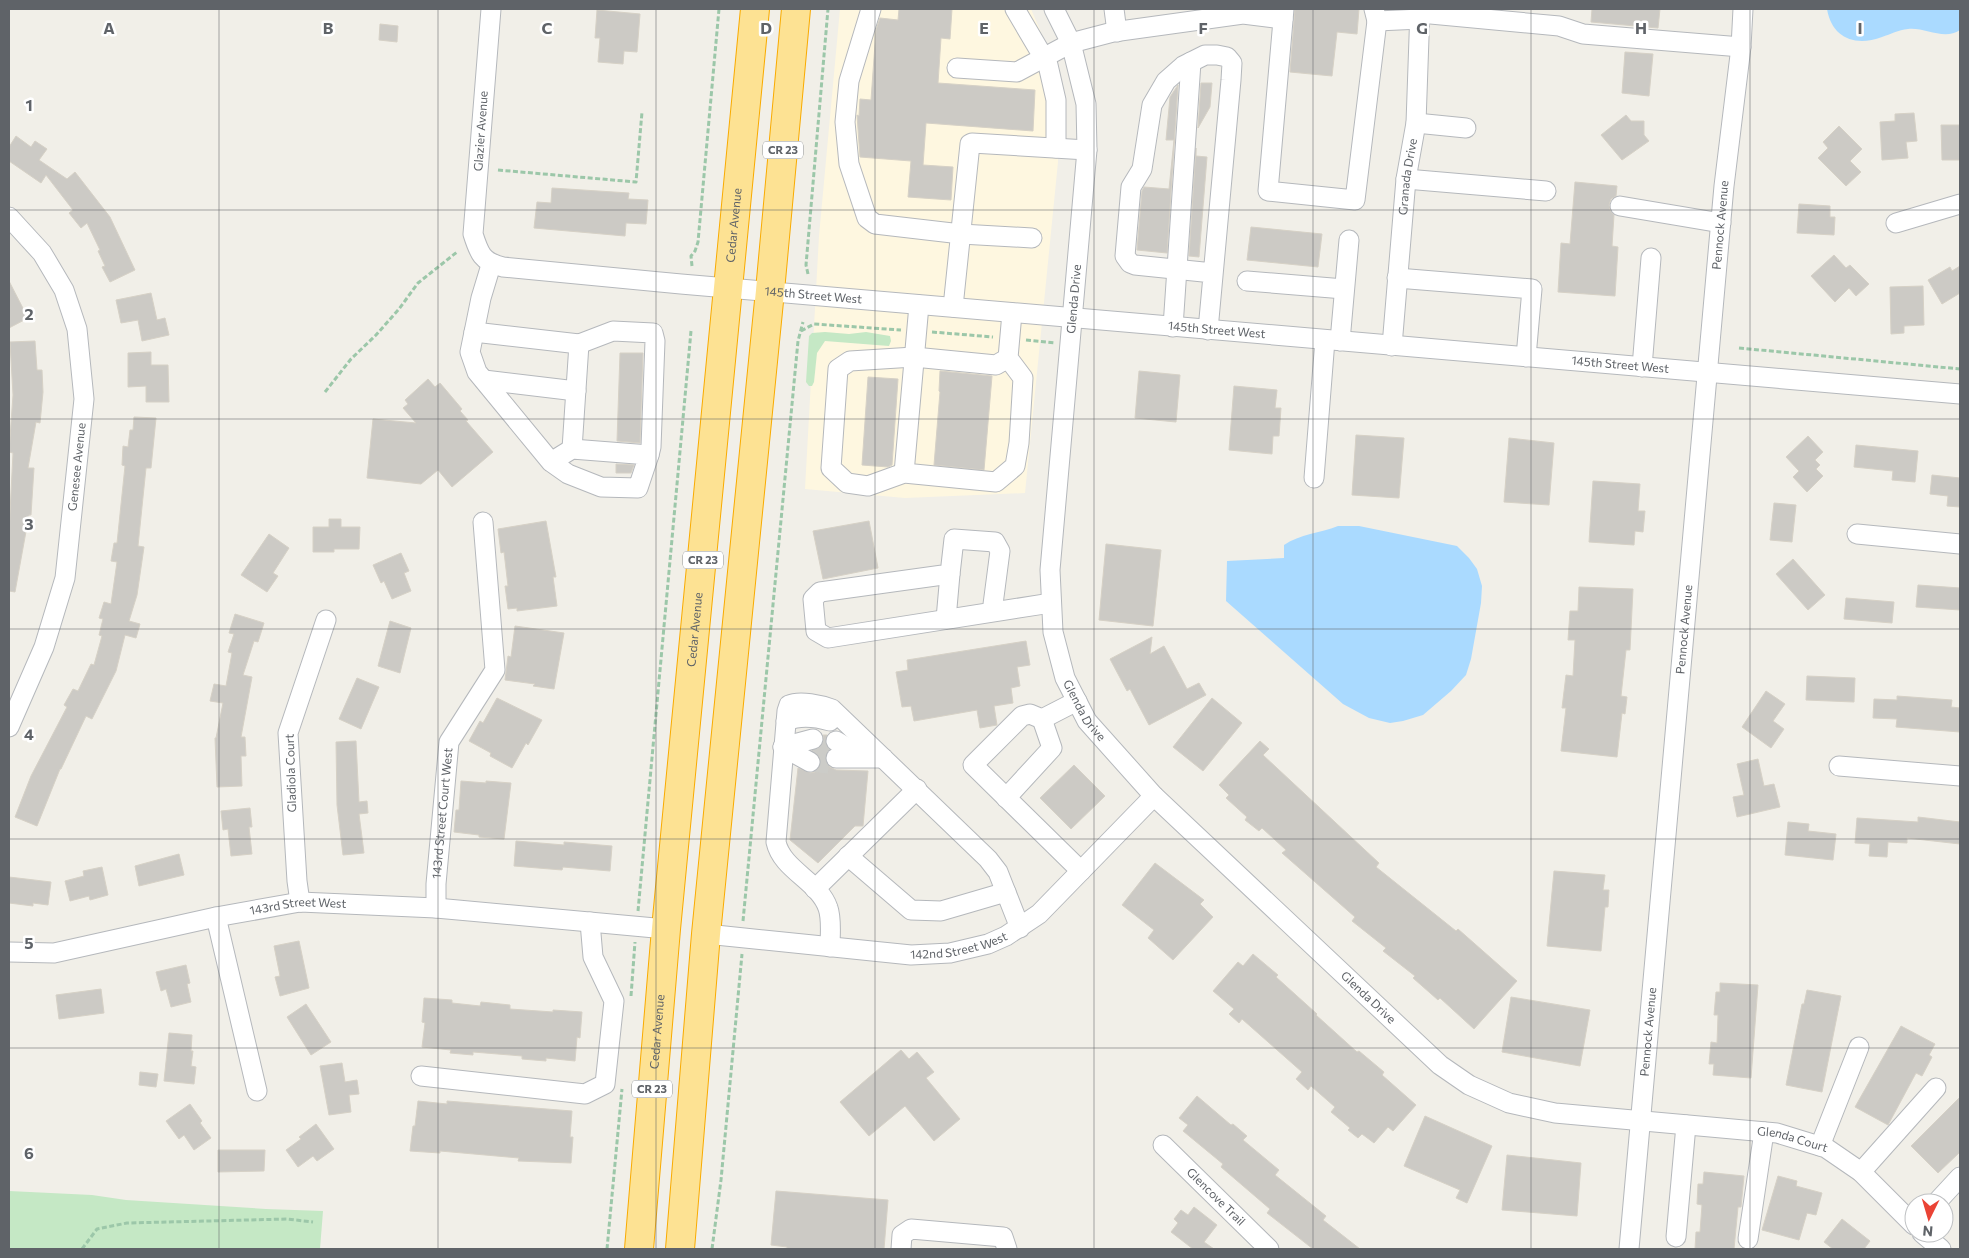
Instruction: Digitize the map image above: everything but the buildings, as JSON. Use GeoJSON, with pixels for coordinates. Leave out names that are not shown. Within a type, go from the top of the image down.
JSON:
{"type":"FeatureCollection","features":[{"type":"Feature","properties":{"kind":"highway","name":"Cedar Avenue"},"geometry":{"type":"LineString","coordinates":[[639,1249],[666,929],[756,9]]}},
{"type":"Feature","properties":{"kind":"highway","name":"CR 23"},"geometry":{"type":"LineString","coordinates":[[680,1249],[706,934],[796,9]]}},
{"type":"Feature","properties":{"kind":"street","name":"Glazier Avenue"},"geometry":{"type":"LineString","coordinates":[[485,259],[473,234],[491,9]]}},
{"type":"Feature","properties":{"kind":"street"},"geometry":{"type":"LineString","coordinates":[[871,9],[849,81],[845,122],[849,164],[867,218],[875,224],[961,234],[1032,238]]}},
{"type":"Feature","properties":{"kind":"street"},"geometry":{"type":"LineString","coordinates":[[1015,9],[1048,65],[1056,100],[1056,148]]}},
{"type":"Feature","properties":{"kind":"street","name":"Glenda Drive"},"geometry":{"type":"LineString","coordinates":[[1054,9],[1071,43],[1086,104],[1087,150],[1050,570],[1051,603],[1053,632],[1065,678],[1087,721],[1154,796],[1440,1065],[1469,1085],[1509,1103],[1555,1113],[1641,1121]]}},
{"type":"Feature","properties":{"kind":"street"},"geometry":{"type":"LineString","coordinates":[[1114,9],[1118,32]]}},
{"type":"Feature","properties":{"kind":"street","name":"Pennock Avenue"},"geometry":{"type":"LineString","coordinates":[[1629,1249],[1721,223],[1743,9]]}},
{"type":"Feature","properties":{"kind":"street"},"geometry":{"type":"LineString","coordinates":[[957,68],[1018,72],[1071,43],[1118,32],[1247,12],[1283,14],[1268,191],[1355,200],[1376,15],[1420,13],[1560,26],[1583,34],[1740,47]]}},
{"type":"Feature","properties":{"kind":"street","name":"Granada Drive"},"geometry":{"type":"LineString","coordinates":[[1392,346],[1406,179],[1416,123],[1420,13]]}},
{"type":"Feature","properties":{"kind":"street"},"geometry":{"type":"LineString","coordinates":[[1208,330],[1232,63],[1226,57],[1205,55],[1183,66],[1166,81],[1152,105],[1142,169],[1131,187],[1125,256],[1130,263],[1135,265],[1213,273]]}},
{"type":"Feature","properties":{"kind":"street"},"geometry":{"type":"LineString","coordinates":[[1173,327],[1191,62]]}},
{"type":"Feature","properties":{"kind":"street"},"geometry":{"type":"LineString","coordinates":[[1416,123],[1466,128]]}},
{"type":"Feature","properties":{"kind":"street"},"geometry":{"type":"LineString","coordinates":[[953,307],[970,144],[1087,150]]}},
{"type":"Feature","properties":{"kind":"street"},"geometry":{"type":"LineString","coordinates":[[1406,179],[1546,191]]}},
{"type":"Feature","properties":{"kind":"street"},"geometry":{"type":"LineString","coordinates":[[1896,223],[1960,204]]}},
{"type":"Feature","properties":{"kind":"street"},"geometry":{"type":"LineString","coordinates":[[1620,206],[1721,223]]}},
{"type":"Feature","properties":{"kind":"street","name":"Genesee Avenue"},"geometry":{"type":"LineString","coordinates":[[9,216],[42,253],[64,290],[77,329],[84,399],[65,578],[44,647],[9,727]]}},
{"type":"Feature","properties":{"kind":"street"},"geometry":{"type":"LineString","coordinates":[[1314,478],[1332,341],[1344,290],[1349,240]]}},
{"type":"Feature","properties":{"kind":"street"},"geometry":{"type":"LineString","coordinates":[[1642,367],[1651,258]]}},
{"type":"Feature","properties":{"kind":"street","name":"145th Street West"},"geometry":{"type":"LineString","coordinates":[[485,259],[503,268],[1072,319],[1960,394]]}},
{"type":"Feature","properties":{"kind":"street"},"geometry":{"type":"LineString","coordinates":[[474,332],[579,344],[613,330],[653,333],[655,341],[651,447],[638,488],[601,487],[568,474],[551,462],[477,372],[470,352],[474,332],[481,298],[485,259]]}},
{"type":"Feature","properties":{"kind":"street"},"geometry":{"type":"LineString","coordinates":[[1398,278],[1532,289],[1526,357]]}},
{"type":"Feature","properties":{"kind":"street"},"geometry":{"type":"LineString","coordinates":[[1247,281],[1344,290]]}},
{"type":"Feature","properties":{"kind":"street"},"geometry":{"type":"LineString","coordinates":[[904,473],[919,305]]}},
{"type":"Feature","properties":{"kind":"street"},"geometry":{"type":"LineString","coordinates":[[1008,358],[996,365],[914,356],[850,361],[838,369],[831,468],[847,483],[868,486],[904,473],[996,482],[1015,466],[1019,443],[1023,378],[1008,358],[1012,313]]}},
{"type":"Feature","properties":{"kind":"street"},"geometry":{"type":"LineString","coordinates":[[572,449],[579,344]]}},
{"type":"Feature","properties":{"kind":"street"},"geometry":{"type":"LineString","coordinates":[[484,380],[576,391]]}},
{"type":"Feature","properties":{"kind":"street"},"geometry":{"type":"LineString","coordinates":[[551,462],[572,449],[649,455]]}},
{"type":"Feature","properties":{"kind":"street","name":"143rd Street Court West"},"geometry":{"type":"LineString","coordinates":[[436,908],[436,884],[449,742],[495,670],[483,522]]}},
{"type":"Feature","properties":{"kind":"street"},"geometry":{"type":"LineString","coordinates":[[1857,534],[1960,544]]}},
{"type":"Feature","properties":{"kind":"street"},"geometry":{"type":"LineString","coordinates":[[946,620],[954,539],[994,542],[1000,551],[992,612]]}},
{"type":"Feature","properties":{"kind":"street"},"geometry":{"type":"LineString","coordinates":[[950,574],[820,592],[813,599],[816,631],[828,638],[1051,603]]}},
{"type":"Feature","properties":{"kind":"street","name":"Gladiola Court"},"geometry":{"type":"LineString","coordinates":[[300,902],[288,733],[326,620]]}},
{"type":"Feature","properties":{"kind":"street"},"geometry":{"type":"LineString","coordinates":[[1042,719],[1077,701]]}},
{"type":"Feature","properties":{"kind":"street"},"geometry":{"type":"LineString","coordinates":[[830,947],[829,911],[827,905],[815,889],[782,857],[777,849],[786,721],[789,705],[794,703],[825,706],[832,709],[917,789],[994,866],[1020,928]]}},
{"type":"Feature","properties":{"kind":"street"},"geometry":{"type":"LineString","coordinates":[[1006,798],[1052,748],[1042,719],[1030,714],[1022,716],[973,765],[1006,798],[1081,871]]}},
{"type":"Feature","properties":{"kind":"street"},"geometry":{"type":"LineString","coordinates":[[784,747],[812,751]]}},
{"type":"Feature","properties":{"kind":"street"},"geometry":{"type":"LineString","coordinates":[[836,753],[883,758]]}},
{"type":"Feature","properties":{"kind":"street"},"geometry":{"type":"LineString","coordinates":[[1839,766],[1960,776]]}},
{"type":"Feature","properties":{"kind":"street"},"geometry":{"type":"LineString","coordinates":[[815,889],[917,789]]}},
{"type":"Feature","properties":{"kind":"street","name":"142nd Street West"},"geometry":{"type":"LineString","coordinates":[[706,934],[911,955],[950,953],[988,944],[1020,928],[1054,901],[1154,796]]}},
{"type":"Feature","properties":{"kind":"street"},"geometry":{"type":"LineString","coordinates":[[848,856],[911,910],[941,911],[1006,892]]}},
{"type":"Feature","properties":{"kind":"street","name":"143rd Street West"},"geometry":{"type":"LineString","coordinates":[[9,952],[54,953],[216,917],[300,902],[436,908],[666,929]]}},
{"type":"Feature","properties":{"kind":"street"},"geometry":{"type":"LineString","coordinates":[[216,917],[256,1091]]}},
{"type":"Feature","properties":{"kind":"street"},"geometry":{"type":"LineString","coordinates":[[421,1076],[585,1094],[605,1084],[614,1001],[593,957],[590,922]]}},
{"type":"Feature","properties":{"kind":"street"},"geometry":{"type":"LineString","coordinates":[[1820,1146],[1859,1047]]}},
{"type":"Feature","properties":{"kind":"street"},"geometry":{"type":"LineString","coordinates":[[1860,1172],[1936,1088]]}},
{"type":"Feature","properties":{"kind":"street","name":"Glenda Court"},"geometry":{"type":"LineString","coordinates":[[1641,1121],[1764,1132],[1826,1148],[1860,1172],[1904,1215]]}},
{"type":"Feature","properties":{"kind":"street"},"geometry":{"type":"LineString","coordinates":[[1676,1237],[1686,1125]]}},
{"type":"Feature","properties":{"kind":"street"},"geometry":{"type":"LineString","coordinates":[[1748,1239],[1764,1132]]}},
{"type":"Feature","properties":{"kind":"street","name":"Glencove Trail"},"geometry":{"type":"LineString","coordinates":[[1163,1145],[1268,1249]]}},
{"type":"Feature","properties":{"kind":"street"},"geometry":{"type":"LineString","coordinates":[[1945,1193],[1960,1176]]}},
{"type":"Feature","properties":{"kind":"street"},"geometry":{"type":"LineString","coordinates":[[901,1249],[902,1235],[911,1229],[1002,1237],[1007,1249]]}},
{"type":"Feature","properties":{"kind":"path"},"geometry":{"type":"LineString","coordinates":[[692,266],[690,256],[695,251],[698,242],[719,9]]}},
{"type":"Feature","properties":{"kind":"path"},"geometry":{"type":"LineString","coordinates":[[808,274],[806,256],[828,9]]}},
{"type":"Feature","properties":{"kind":"path"},"geometry":{"type":"LineString","coordinates":[[498,170],[636,182],[642,112]]}},
{"type":"Feature","properties":{"kind":"path"},"geometry":{"type":"LineString","coordinates":[[324,392],[351,359],[399,309],[418,283],[456,252]]}},
{"type":"Feature","properties":{"kind":"path"},"geometry":{"type":"LineString","coordinates":[[712,1249],[744,938],[743,912],[797,351],[803,322]]}},
{"type":"Feature","properties":{"kind":"path"},"geometry":{"type":"LineString","coordinates":[[639,901],[690,332]]}},
{"type":"Feature","properties":{"kind":"path"},"geometry":{"type":"LineString","coordinates":[[1739,348],[1960,369]]}},
{"type":"Feature","properties":{"kind":"path"},"geometry":{"type":"LineString","coordinates":[[82,1249],[97,1229],[128,1223],[287,1219],[313,1222]]}},
{"type":"Feature","properties":{"kind":"shaded area"},"geometry":{"type":"Polygon","coordinates":[[[840,9],[1031,9],[1058,72],[1058,162],[1025,493],[905,498],[805,489],[819,236],[840,9]]]}},
{"type":"Feature","properties":{"kind":"green space"},"geometry":{"type":"Polygon","coordinates":[[[866,332],[890,336],[891,341],[889,346],[825,341],[817,353],[814,382],[812,386],[809,386],[806,382],[809,336],[812,333],[849,334],[866,332]]]}},
{"type":"Feature","properties":{"kind":"green space"},"geometry":{"type":"Polygon","coordinates":[[[9,1191],[92,1195],[126,1200],[266,1209],[323,1211],[320,1249],[9,1249],[9,1191]]]}},
{"type":"Feature","properties":{"kind":"water"},"geometry":{"type":"Polygon","coordinates":[[[1827,9],[1960,9],[1960,30],[1954,33],[1941,34],[1908,29],[1872,40],[1854,40],[1846,38],[1839,33],[1830,19],[1827,9]]]}},
{"type":"Feature","properties":{"kind":"water"},"geometry":{"type":"Polygon","coordinates":[[[1338,526],[1359,526],[1457,546],[1477,569],[1482,586],[1481,603],[1471,659],[1466,675],[1423,715],[1390,723],[1369,718],[1343,704],[1226,601],[1227,561],[1284,558],[1284,545],[1290,541],[1338,526]]]}},
{"type":"Feature","properties":{"kind":"tunnel"},"geometry":{"type":"LineString","coordinates":[[812,747],[837,749]]}},
{"type":"Feature","properties":{"kind":"tunnel"},"geometry":{"type":"LineString","coordinates":[[810,762],[836,765]]}}]}
